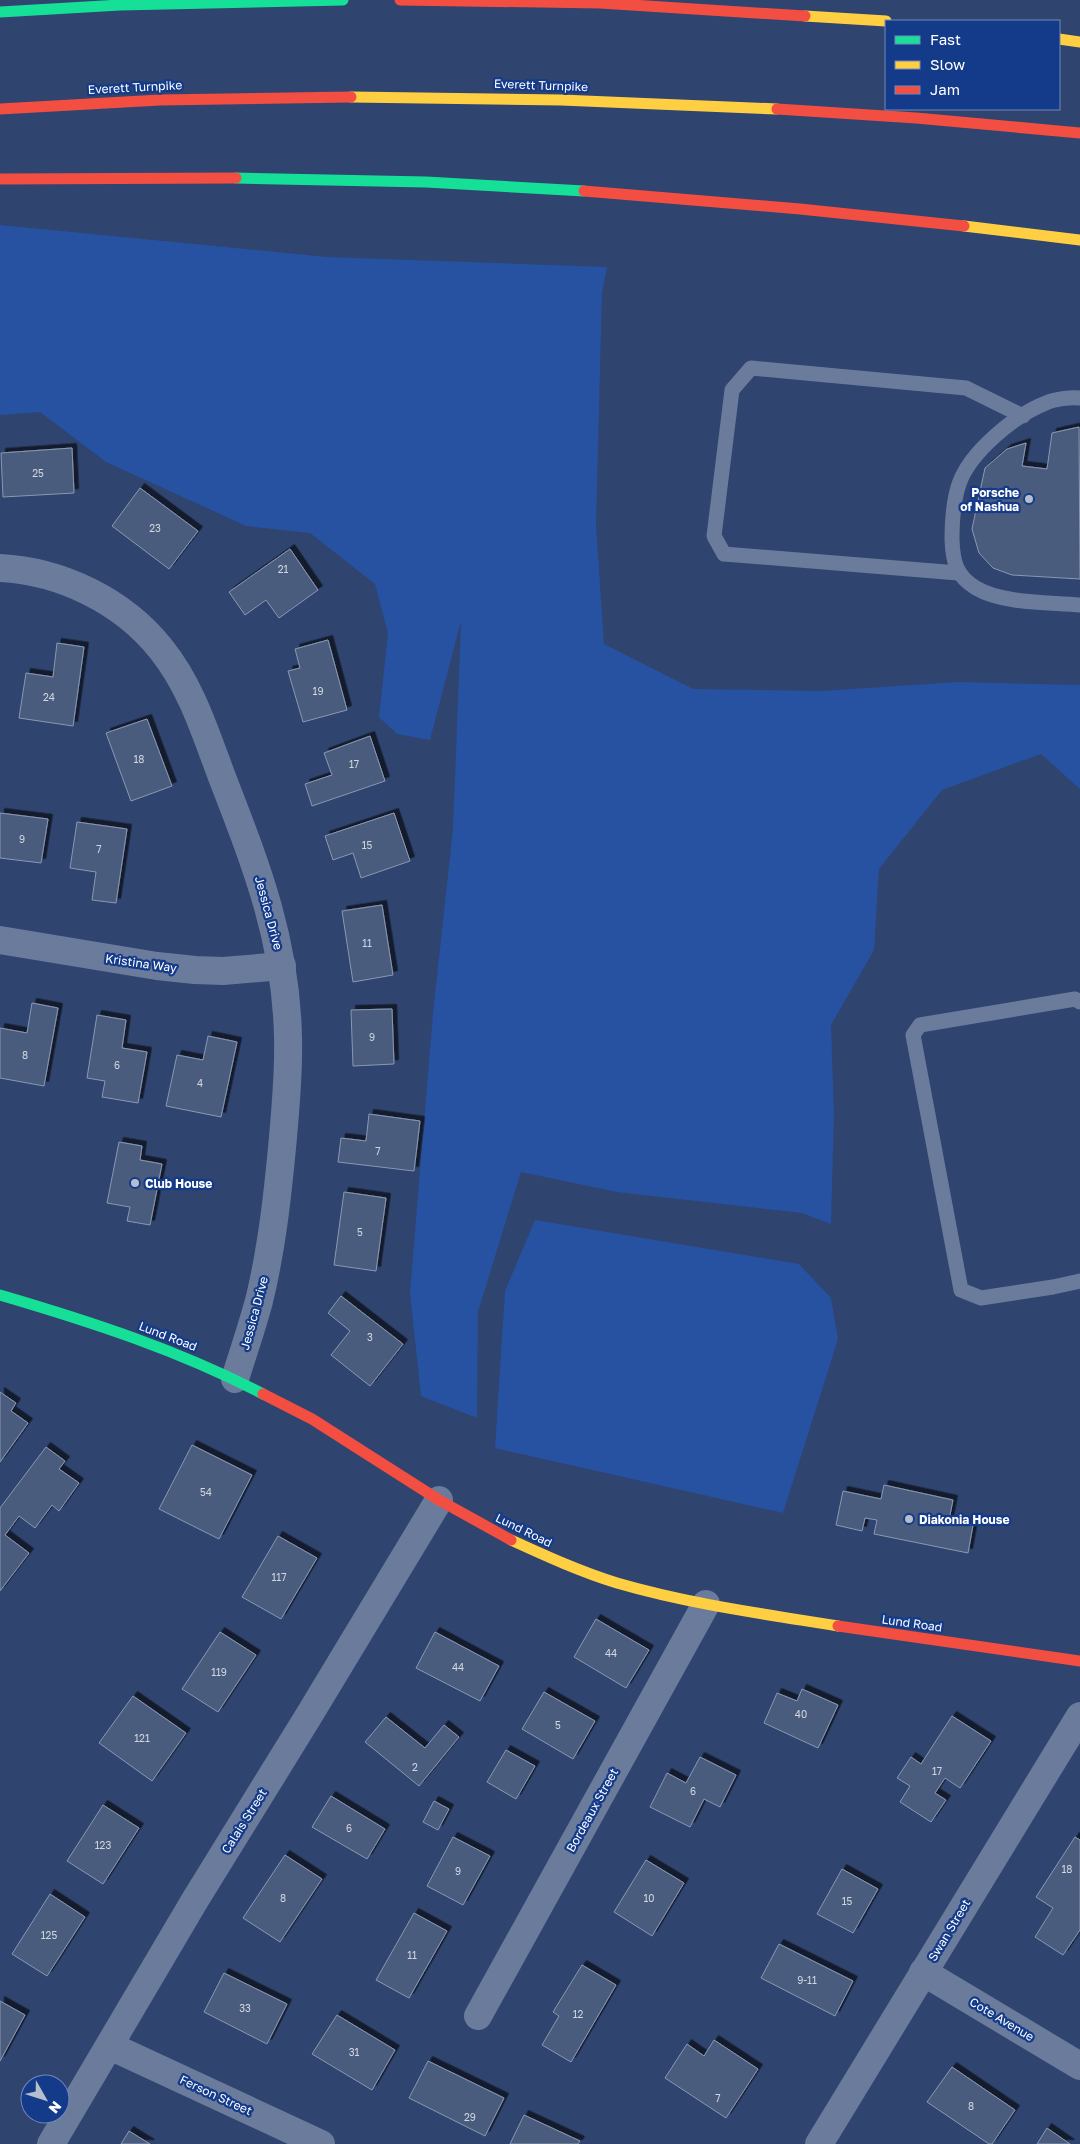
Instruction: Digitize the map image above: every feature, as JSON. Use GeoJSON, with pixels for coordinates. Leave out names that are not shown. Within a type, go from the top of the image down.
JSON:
{"type":"FeatureCollection","features":[{"type":"Feature","properties":{"kind":"main road"},"geometry":{"type":"LineString","coordinates":[[0,12],[120,5],[343,0]]}},
{"type":"Feature","properties":{"kind":"main road"},"geometry":{"type":"LineString","coordinates":[[400,0],[600,3],[885,22]]}},
{"type":"Feature","properties":{"kind":"main road"},"geometry":{"type":"LineString","coordinates":[[1060,39],[1080,42]]}},
{"type":"Feature","properties":{"kind":"main road","name":"Everett Turnpike"},"geometry":{"type":"LineString","coordinates":[[0,109],[60,104],[238,98],[423,96],[541,99],[901,115],[1080,133]]}},
{"type":"Feature","properties":{"kind":"main road"},"geometry":{"type":"LineString","coordinates":[[0,179],[267,178],[397,181],[536,188],[659,196],[875,216],[1080,240]]}},
{"type":"Feature","properties":{"kind":"main road","name":"Lund Road"},"geometry":{"type":"LineString","coordinates":[[0,1295],[96,1323],[170,1350],[235,1378],[312,1419],[438,1500],[506,1538],[560,1562],[617,1583],[706,1604],[869,1632],[1080,1661]]}},
{"type":"Feature","properties":{"kind":"street","name":"Jessica Drive"},"geometry":{"type":"LineString","coordinates":[[0,568],[47,575],[79,586],[109,602],[142,629],[160,647],[175,668],[195,705],[257,869],[276,934],[282,966],[288,1037],[287,1096],[275,1216],[259,1300],[235,1378]]}},
{"type":"Feature","properties":{"kind":"street","name":"Kristina Way"},"geometry":{"type":"LineString","coordinates":[[0,940],[157,966],[195,970],[223,972],[282,966]]}},
{"type":"Feature","properties":{"kind":"street","name":"Calais Street"},"geometry":{"type":"LineString","coordinates":[[51,2144],[195,1900],[308,1717],[438,1500]]}},
{"type":"Feature","properties":{"kind":"street","name":"Bordeaux Street"},"geometry":{"type":"LineString","coordinates":[[478,2016],[706,1604]]}},
{"type":"Feature","properties":{"kind":"street","name":"Swan Street"},"geometry":{"type":"LineString","coordinates":[[819,2144],[1080,1716]]}},
{"type":"Feature","properties":{"kind":"street","name":"Cote Avenue"},"geometry":{"type":"LineString","coordinates":[[923,1972],[1080,2066]]}},
{"type":"Feature","properties":{"kind":"street","name":"Ferson Street"},"geometry":{"type":"LineString","coordinates":[[110,2046],[322,2144]]}},
{"type":"Feature","properties":{"kind":"lane"},"geometry":{"type":"LineString","coordinates":[[958,573],[724,554],[714,536],[732,390],[751,368],[966,388],[1023,416]]}},
{"type":"Feature","properties":{"kind":"lane"},"geometry":{"type":"LineString","coordinates":[[1080,398],[1047,402],[995,436],[976,455],[959,483],[952,520],[952,550],[958,573],[975,588],[997,597],[1080,605]]}},
{"type":"Feature","properties":{"kind":"lane"},"geometry":{"type":"LineString","coordinates":[[1080,1002],[1075,999],[920,1025],[913,1035],[961,1290],[981,1298],[1080,1281]]}},
{"type":"Feature","properties":{"kind":"shaded area"},"geometry":{"type":"Polygon","coordinates":[[[0,225],[327,257],[607,267],[602,293],[596,525],[604,644],[693,689],[821,691],[959,682],[1080,685],[1080,789],[1041,754],[942,790],[879,869],[874,950],[831,1025],[834,1115],[831,1224],[802,1213],[617,1192],[521,1172],[478,1312],[477,1418],[421,1396],[410,1293],[433,1013],[453,829],[461,621],[430,740],[397,734],[379,717],[388,633],[375,584],[310,533],[246,526],[106,462],[40,412],[0,415],[0,225]]]}},
{"type":"Feature","properties":{"kind":"shaded area"},"geometry":{"type":"Polygon","coordinates":[[[535,1220],[799,1264],[831,1298],[838,1339],[783,1513],[495,1448],[505,1291],[535,1220]]]}},
{"type":"Feature","properties":{"kind":"building","name":"Porsche of Nashua"},"geometry":{"type":"Polygon","coordinates":[[[1079,427],[1080,579],[1012,575],[993,568],[979,553],[972,529],[985,468],[1007,449],[1026,443],[1022,466],[1047,469],[1052,433],[1079,427]]]}},
{"type":"Feature","properties":{"kind":"building"},"geometry":{"type":"Polygon","coordinates":[[[72,448],[74,493],[3,497],[1,453],[72,448]]]}},
{"type":"Feature","properties":{"kind":"building"},"geometry":{"type":"Polygon","coordinates":[[[140,488],[198,531],[169,569],[112,526],[140,488]]]}},
{"type":"Feature","properties":{"kind":"building"},"geometry":{"type":"Polygon","coordinates":[[[290,549],[318,590],[279,618],[266,600],[245,615],[229,592],[290,549]]]}},
{"type":"Feature","properties":{"kind":"building"},"geometry":{"type":"Polygon","coordinates":[[[328,640],[347,710],[303,722],[288,671],[300,668],[295,649],[328,640]]]}},
{"type":"Feature","properties":{"kind":"building"},"geometry":{"type":"Polygon","coordinates":[[[57,643],[84,647],[73,726],[19,718],[26,673],[53,677],[57,643]]]}},
{"type":"Feature","properties":{"kind":"building"},"geometry":{"type":"Polygon","coordinates":[[[147,719],[172,786],[131,801],[106,733],[147,719]]]}},
{"type":"Feature","properties":{"kind":"building"},"geometry":{"type":"Polygon","coordinates":[[[370,736],[385,781],[312,806],[305,784],[332,775],[324,753],[370,736]]]}},
{"type":"Feature","properties":{"kind":"building"},"geometry":{"type":"Polygon","coordinates":[[[0,813],[48,819],[41,863],[0,858],[0,813]]]}},
{"type":"Feature","properties":{"kind":"building"},"geometry":{"type":"Polygon","coordinates":[[[394,813],[410,861],[361,878],[353,853],[333,860],[325,836],[394,813]]]}},
{"type":"Feature","properties":{"kind":"building"},"geometry":{"type":"Polygon","coordinates":[[[77,822],[127,829],[116,903],[92,900],[96,872],[70,868],[77,822]]]}},
{"type":"Feature","properties":{"kind":"building"},"geometry":{"type":"Polygon","coordinates":[[[382,905],[393,975],[353,982],[342,911],[382,905]]]}},
{"type":"Feature","properties":{"kind":"building"},"geometry":{"type":"Polygon","coordinates":[[[32,1003],[58,1008],[44,1086],[0,1078],[0,1028],[27,1033],[32,1003]]]}},
{"type":"Feature","properties":{"kind":"building"},"geometry":{"type":"Polygon","coordinates":[[[392,1009],[394,1064],[353,1066],[351,1010],[392,1009]]]}},
{"type":"Feature","properties":{"kind":"building"},"geometry":{"type":"Polygon","coordinates":[[[97,1015],[126,1020],[122,1048],[147,1052],[138,1103],[102,1097],[105,1081],[87,1078],[97,1015]]]}},
{"type":"Feature","properties":{"kind":"building"},"geometry":{"type":"Polygon","coordinates":[[[208,1036],[237,1042],[221,1117],[166,1106],[177,1055],[203,1060],[208,1036]]]}},
{"type":"Feature","properties":{"kind":"building"},"geometry":{"type":"Polygon","coordinates":[[[369,1114],[420,1121],[414,1171],[338,1162],[341,1138],[366,1141],[369,1114]]]}},
{"type":"Feature","properties":{"kind":"building","name":"Club House"},"geometry":{"type":"Polygon","coordinates":[[[119,1142],[142,1146],[140,1160],[162,1164],[150,1225],[127,1221],[130,1207],[107,1203],[119,1142]]]}},
{"type":"Feature","properties":{"kind":"building"},"geometry":{"type":"Polygon","coordinates":[[[344,1192],[386,1198],[376,1271],[334,1265],[344,1192]]]}},
{"type":"Feature","properties":{"kind":"building"},"geometry":{"type":"Polygon","coordinates":[[[341,1296],[403,1344],[370,1386],[331,1355],[350,1331],[328,1313],[341,1296]]]}},
{"type":"Feature","properties":{"kind":"building"},"geometry":{"type":"Polygon","coordinates":[[[0,1392],[16,1403],[11,1411],[28,1423],[0,1462],[0,1392]]]}},
{"type":"Feature","properties":{"kind":"building"},"geometry":{"type":"Polygon","coordinates":[[[192,1445],[252,1475],[219,1539],[159,1509],[192,1445]]]}},
{"type":"Feature","properties":{"kind":"building"},"geometry":{"type":"Polygon","coordinates":[[[46,1447],[65,1461],[59,1469],[79,1483],[59,1511],[52,1505],[35,1528],[19,1516],[5,1535],[29,1553],[0,1591],[0,1508],[46,1447]]]}},
{"type":"Feature","properties":{"kind":"building","name":"Diakonia House"},"geometry":{"type":"Polygon","coordinates":[[[884,1485],[953,1500],[949,1520],[973,1525],[968,1553],[874,1534],[877,1520],[865,1518],[862,1531],[836,1525],[843,1491],[881,1499],[884,1485]]]}},
{"type":"Feature","properties":{"kind":"building"},"geometry":{"type":"Polygon","coordinates":[[[278,1536],[317,1558],[281,1619],[242,1597],[278,1536]]]}},
{"type":"Feature","properties":{"kind":"building"},"geometry":{"type":"Polygon","coordinates":[[[596,1619],[649,1650],[626,1688],[574,1657],[596,1619]]]}},
{"type":"Feature","properties":{"kind":"building"},"geometry":{"type":"Polygon","coordinates":[[[220,1632],[256,1655],[218,1712],[182,1689],[220,1632]]]}},
{"type":"Feature","properties":{"kind":"building"},"geometry":{"type":"Polygon","coordinates":[[[435,1632],[499,1666],[480,1701],[416,1668],[435,1632]]]}},
{"type":"Feature","properties":{"kind":"building"},"geometry":{"type":"Polygon","coordinates":[[[802,1689],[838,1705],[818,1748],[764,1723],[777,1693],[797,1701],[802,1689]]]}},
{"type":"Feature","properties":{"kind":"building"},"geometry":{"type":"Polygon","coordinates":[[[544,1692],[595,1721],[573,1759],[522,1729],[544,1692]]]}},
{"type":"Feature","properties":{"kind":"building"},"geometry":{"type":"Polygon","coordinates":[[[133,1696],[186,1733],[152,1781],[99,1743],[133,1696]]]}},
{"type":"Feature","properties":{"kind":"building"},"geometry":{"type":"Polygon","coordinates":[[[952,1716],[991,1741],[960,1788],[945,1778],[935,1793],[946,1800],[931,1822],[900,1802],[910,1786],[897,1778],[911,1757],[921,1764],[952,1716]]]}},
{"type":"Feature","properties":{"kind":"building"},"geometry":{"type":"Polygon","coordinates":[[[386,1717],[425,1748],[444,1725],[459,1737],[419,1786],[365,1742],[386,1717]]]}},
{"type":"Feature","properties":{"kind":"building"},"geometry":{"type":"Polygon","coordinates":[[[506,1750],[535,1766],[516,1799],[487,1782],[506,1750]]]}},
{"type":"Feature","properties":{"kind":"building"},"geometry":{"type":"Polygon","coordinates":[[[700,1757],[736,1775],[720,1807],[704,1799],[690,1827],[650,1807],[667,1773],[686,1783],[700,1757]]]}},
{"type":"Feature","properties":{"kind":"building"},"geometry":{"type":"Polygon","coordinates":[[[331,1796],[385,1829],[367,1859],[312,1827],[331,1796]]]}},
{"type":"Feature","properties":{"kind":"building"},"geometry":{"type":"Polygon","coordinates":[[[434,1801],[449,1809],[438,1830],[423,1822],[434,1801]]]}},
{"type":"Feature","properties":{"kind":"building"},"geometry":{"type":"Polygon","coordinates":[[[103,1805],[139,1828],[103,1884],[67,1861],[103,1805]]]}},
{"type":"Feature","properties":{"kind":"building"},"geometry":{"type":"Polygon","coordinates":[[[453,1837],[490,1856],[463,1905],[427,1886],[453,1837]]]}},
{"type":"Feature","properties":{"kind":"building"},"geometry":{"type":"Polygon","coordinates":[[[1075,1837],[1080,1840],[1080,1930],[1063,1955],[1035,1937],[1053,1908],[1036,1897],[1075,1837]]]}},
{"type":"Feature","properties":{"kind":"building"},"geometry":{"type":"Polygon","coordinates":[[[285,1855],[322,1879],[280,1942],[243,1918],[285,1855]]]}},
{"type":"Feature","properties":{"kind":"building"},"geometry":{"type":"Polygon","coordinates":[[[646,1860],[684,1883],[652,1936],[614,1912],[646,1860]]]}},
{"type":"Feature","properties":{"kind":"building"},"geometry":{"type":"Polygon","coordinates":[[[842,1869],[878,1889],[853,1933],[817,1914],[842,1869]]]}},
{"type":"Feature","properties":{"kind":"building"},"geometry":{"type":"Polygon","coordinates":[[[50,1894],[85,1917],[47,1976],[12,1954],[50,1894]]]}},
{"type":"Feature","properties":{"kind":"building"},"geometry":{"type":"Polygon","coordinates":[[[414,1913],[447,1931],[409,1998],[376,1980],[414,1913]]]}},
{"type":"Feature","properties":{"kind":"building"},"geometry":{"type":"Polygon","coordinates":[[[779,1944],[853,1981],[835,2016],[761,1978],[779,1944]]]}},
{"type":"Feature","properties":{"kind":"building"},"geometry":{"type":"Polygon","coordinates":[[[582,1965],[616,1985],[571,2062],[542,2045],[559,2016],[553,2012],[582,1965]]]}},
{"type":"Feature","properties":{"kind":"building"},"geometry":{"type":"Polygon","coordinates":[[[224,1973],[287,2004],[267,2044],[204,2012],[224,1973]]]}},
{"type":"Feature","properties":{"kind":"building"},"geometry":{"type":"Polygon","coordinates":[[[0,2001],[25,2015],[0,2061],[0,2001]]]}},
{"type":"Feature","properties":{"kind":"building"},"geometry":{"type":"Polygon","coordinates":[[[337,2015],[395,2050],[372,2090],[312,2054],[337,2015]]]}},
{"type":"Feature","properties":{"kind":"building"},"geometry":{"type":"Polygon","coordinates":[[[714,2040],[758,2069],[726,2118],[665,2078],[687,2044],[704,2056],[714,2040]]]}},
{"type":"Feature","properties":{"kind":"building"},"geometry":{"type":"Polygon","coordinates":[[[428,2061],[504,2098],[485,2136],[409,2098],[428,2061]]]}},
{"type":"Feature","properties":{"kind":"building"},"geometry":{"type":"Polygon","coordinates":[[[952,2067],[1015,2110],[992,2144],[989,2144],[927,2102],[952,2067]]]}},
{"type":"Feature","properties":{"kind":"building"},"geometry":{"type":"Polygon","coordinates":[[[524,2115],[580,2141],[578,2144],[510,2144],[524,2115]]]}},
{"type":"Feature","properties":{"kind":"building"},"geometry":{"type":"Polygon","coordinates":[[[1047,2128],[1070,2144],[1037,2144],[1047,2128]]]}},
{"type":"Feature","properties":{"kind":"building"},"geometry":{"type":"Polygon","coordinates":[[[129,2131],[150,2144],[121,2144],[129,2131]]]}},
{"type":"Feature","properties":{"kind":"traffic: fast"},"geometry":{"type":"LineString","coordinates":[[0,12],[120,5],[343,0]]}},
{"type":"Feature","properties":{"kind":"traffic: fast"},"geometry":{"type":"LineString","coordinates":[[236,178],[426,182],[584,191]]}},
{"type":"Feature","properties":{"kind":"traffic: fast"},"geometry":{"type":"LineString","coordinates":[[0,1295],[167,1350],[263,1394]]}},
{"type":"Feature","properties":{"kind":"traffic: slow"},"geometry":{"type":"LineString","coordinates":[[805,16],[885,21]]}},
{"type":"Feature","properties":{"kind":"traffic: slow"},"geometry":{"type":"LineString","coordinates":[[1060,39],[1080,42]]}},
{"type":"Feature","properties":{"kind":"traffic: slow"},"geometry":{"type":"LineString","coordinates":[[351,97],[561,100],[777,109]]}},
{"type":"Feature","properties":{"kind":"traffic: slow"},"geometry":{"type":"LineString","coordinates":[[964,226],[1080,240]]}},
{"type":"Feature","properties":{"kind":"traffic: slow"},"geometry":{"type":"LineString","coordinates":[[511,1540],[550,1558],[617,1583],[727,1608],[838,1626]]}},
{"type":"Feature","properties":{"kind":"traffic: jam"},"geometry":{"type":"LineString","coordinates":[[400,0],[600,3],[805,16]]}},
{"type":"Feature","properties":{"kind":"traffic: jam"},"geometry":{"type":"LineString","coordinates":[[0,109],[160,100],[351,97]]}},
{"type":"Feature","properties":{"kind":"traffic: jam"},"geometry":{"type":"LineString","coordinates":[[777,109],[916,118],[1080,133]]}},
{"type":"Feature","properties":{"kind":"traffic: jam"},"geometry":{"type":"LineString","coordinates":[[0,179],[236,178]]}},
{"type":"Feature","properties":{"kind":"traffic: jam"},"geometry":{"type":"LineString","coordinates":[[584,191],[800,209],[964,226]]}},
{"type":"Feature","properties":{"kind":"traffic: jam"},"geometry":{"type":"LineString","coordinates":[[263,1394],[312,1419],[439,1500],[511,1540]]}},
{"type":"Feature","properties":{"kind":"traffic: jam"},"geometry":{"type":"LineString","coordinates":[[838,1626],[1080,1661]]}},
{"type":"Feature","properties":{"kind":"place","name":"Porsche of Nashua"},"geometry":{"type":"Point","coordinates":[1029,499]}},
{"type":"Feature","properties":{"kind":"place","name":"Club House"},"geometry":{"type":"Point","coordinates":[135,1183]}},
{"type":"Feature","properties":{"kind":"place","name":"Diakonia House"},"geometry":{"type":"Point","coordinates":[909,1519]}}]}
